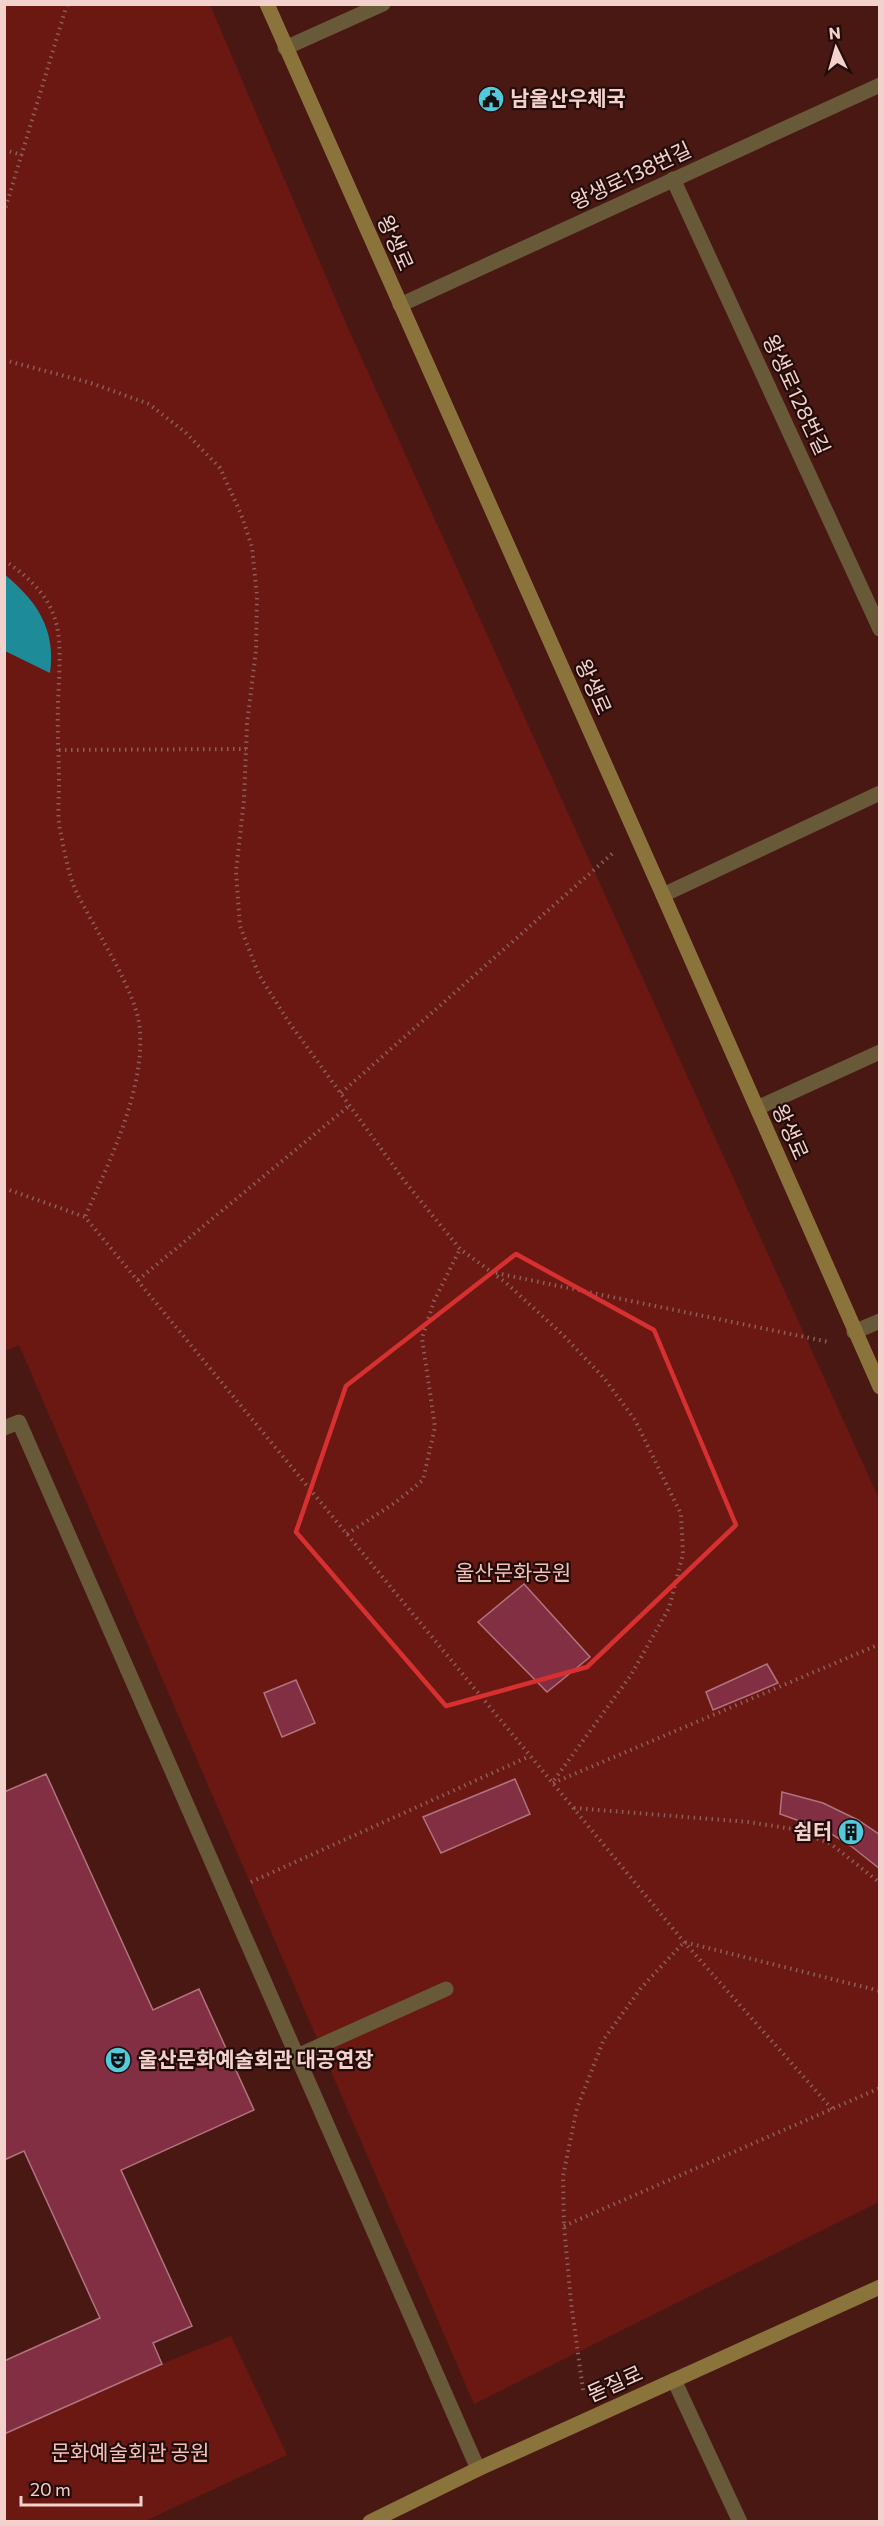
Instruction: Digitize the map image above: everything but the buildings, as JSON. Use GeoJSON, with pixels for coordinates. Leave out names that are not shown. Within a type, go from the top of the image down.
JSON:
{"type":"FeatureCollection","features":[{"type":"Feature","properties":{"kind":"main road","name":"왕생로"},"geometry":{"type":"LineString","coordinates":[[267,4],[879,1387]]}},
{"type":"Feature","properties":{"kind":"main road","name":"돋질로"},"geometry":{"type":"LineString","coordinates":[[370,2522],[478,2469],[879,2287]]}},
{"type":"Feature","properties":{"kind":"street"},"geometry":{"type":"LineString","coordinates":[[285,48],[383,4]]}},
{"type":"Feature","properties":{"kind":"street","name":"왕생로138번길"},"geometry":{"type":"LineString","coordinates":[[400,305],[879,85]]}},
{"type":"Feature","properties":{"kind":"street","name":"왕생로128번길"},"geometry":{"type":"LineString","coordinates":[[673,179],[879,629]]}},
{"type":"Feature","properties":{"kind":"street"},"geometry":{"type":"LineString","coordinates":[[663,895],[879,793]]}},
{"type":"Feature","properties":{"kind":"street"},"geometry":{"type":"LineString","coordinates":[[757,1108],[879,1052]]}},
{"type":"Feature","properties":{"kind":"street"},"geometry":{"type":"LineString","coordinates":[[854,1332],[879,1321]]}},
{"type":"Feature","properties":{"kind":"street"},"geometry":{"type":"LineString","coordinates":[[4,1428],[19,1422],[478,2469]]}},
{"type":"Feature","properties":{"kind":"street"},"geometry":{"type":"LineString","coordinates":[[297,2055],[446,1989]]}},
{"type":"Feature","properties":{"kind":"street"},"geometry":{"type":"LineString","coordinates":[[674,2380],[740,2522]]}},
{"type":"Feature","properties":{"kind":"path"},"geometry":{"type":"LineString","coordinates":[[4,213],[67,4]]}},
{"type":"Feature","properties":{"kind":"path"},"geometry":{"type":"LineString","coordinates":[[4,150],[22,155]]}},
{"type":"Feature","properties":{"kind":"path"},"geometry":{"type":"LineString","coordinates":[[4,360],[91,383],[149,404],[185,432],[220,468],[241,514],[252,547],[257,596],[256,650],[236,872],[240,926],[259,975],[288,1021],[406,1183],[460,1250],[492,1272],[563,1335],[604,1378],[635,1420],[681,1514],[684,1554],[669,1608],[631,1675],[552,1784]]}},
{"type":"Feature","properties":{"kind":"path"},"geometry":{"type":"LineString","coordinates":[[4,560],[29,577],[48,601],[59,630],[61,665],[59,827],[75,889],[130,992],[140,1028],[140,1059],[131,1097],[111,1157],[86,1217]]}},
{"type":"Feature","properties":{"kind":"path"},"geometry":{"type":"LineString","coordinates":[[59,750],[246,749]]}},
{"type":"Feature","properties":{"kind":"path"},"geometry":{"type":"LineString","coordinates":[[341,1093],[636,834]]}},
{"type":"Feature","properties":{"kind":"path"},"geometry":{"type":"LineString","coordinates":[[138,1280],[350,1105]]}},
{"type":"Feature","properties":{"kind":"path"},"geometry":{"type":"LineString","coordinates":[[4,1188],[86,1217],[684,1942],[832,2109]]}},
{"type":"Feature","properties":{"kind":"path"},"geometry":{"type":"LineString","coordinates":[[347,1534],[396,1502],[423,1480],[435,1427],[422,1338],[434,1301],[460,1250]]}},
{"type":"Feature","properties":{"kind":"path"},"geometry":{"type":"LineString","coordinates":[[492,1272],[862,1348]]}},
{"type":"Feature","properties":{"kind":"path"},"geometry":{"type":"LineString","coordinates":[[552,1784],[879,1644]]}},
{"type":"Feature","properties":{"kind":"path"},"geometry":{"type":"LineString","coordinates":[[226,1893],[530,1756]]}},
{"type":"Feature","properties":{"kind":"path"},"geometry":{"type":"LineString","coordinates":[[573,1808],[748,1822],[793,1828],[831,1844],[879,1883]]}},
{"type":"Feature","properties":{"kind":"path"},"geometry":{"type":"LineString","coordinates":[[684,1942],[879,1991]]}},
{"type":"Feature","properties":{"kind":"path"},"geometry":{"type":"LineString","coordinates":[[587,2419],[571,2302],[564,2226],[563,2176],[577,2108],[604,2039],[641,1988],[684,1942]]}},
{"type":"Feature","properties":{"kind":"path"},"geometry":{"type":"LineString","coordinates":[[564,2226],[879,2088]]}},
{"type":"Feature","properties":{"kind":"highlighted area"},"geometry":{"type":"Polygon","coordinates":[[[516,1254],[654,1330],[736,1525],[587,1667],[446,1706],[296,1532],[346,1386],[516,1254]]]}},
{"type":"Feature","properties":{"kind":"green space","name":"울산문화공원"},"geometry":{"type":"Polygon","coordinates":[[[5,5],[210,5],[348,328],[879,1499],[879,2202],[474,2404],[19,1345],[5,1351],[5,5]]]}},
{"type":"Feature","properties":{"kind":"green space","name":"문화예술회관 공원"},"geometry":{"type":"Polygon","coordinates":[[[231,2336],[287,2455],[145,2521],[5,2521],[4,2434],[231,2336]]]}},
{"type":"Feature","properties":{"kind":"water"},"geometry":{"type":"Polygon","coordinates":[[[4,574],[26,595],[42,617],[50,643],[50,673],[5,651],[4,574]]]}},
{"type":"Feature","properties":{"kind":"place","name":"남울산우체국"},"geometry":{"type":"Point","coordinates":[491,99]}},
{"type":"Feature","properties":{"kind":"place","name":"쉼터"},"geometry":{"type":"Point","coordinates":[851,1832]}},
{"type":"Feature","properties":{"kind":"place","name":"울산문화예술회관 대공연장"},"geometry":{"type":"Point","coordinates":[118,2060]}}]}
